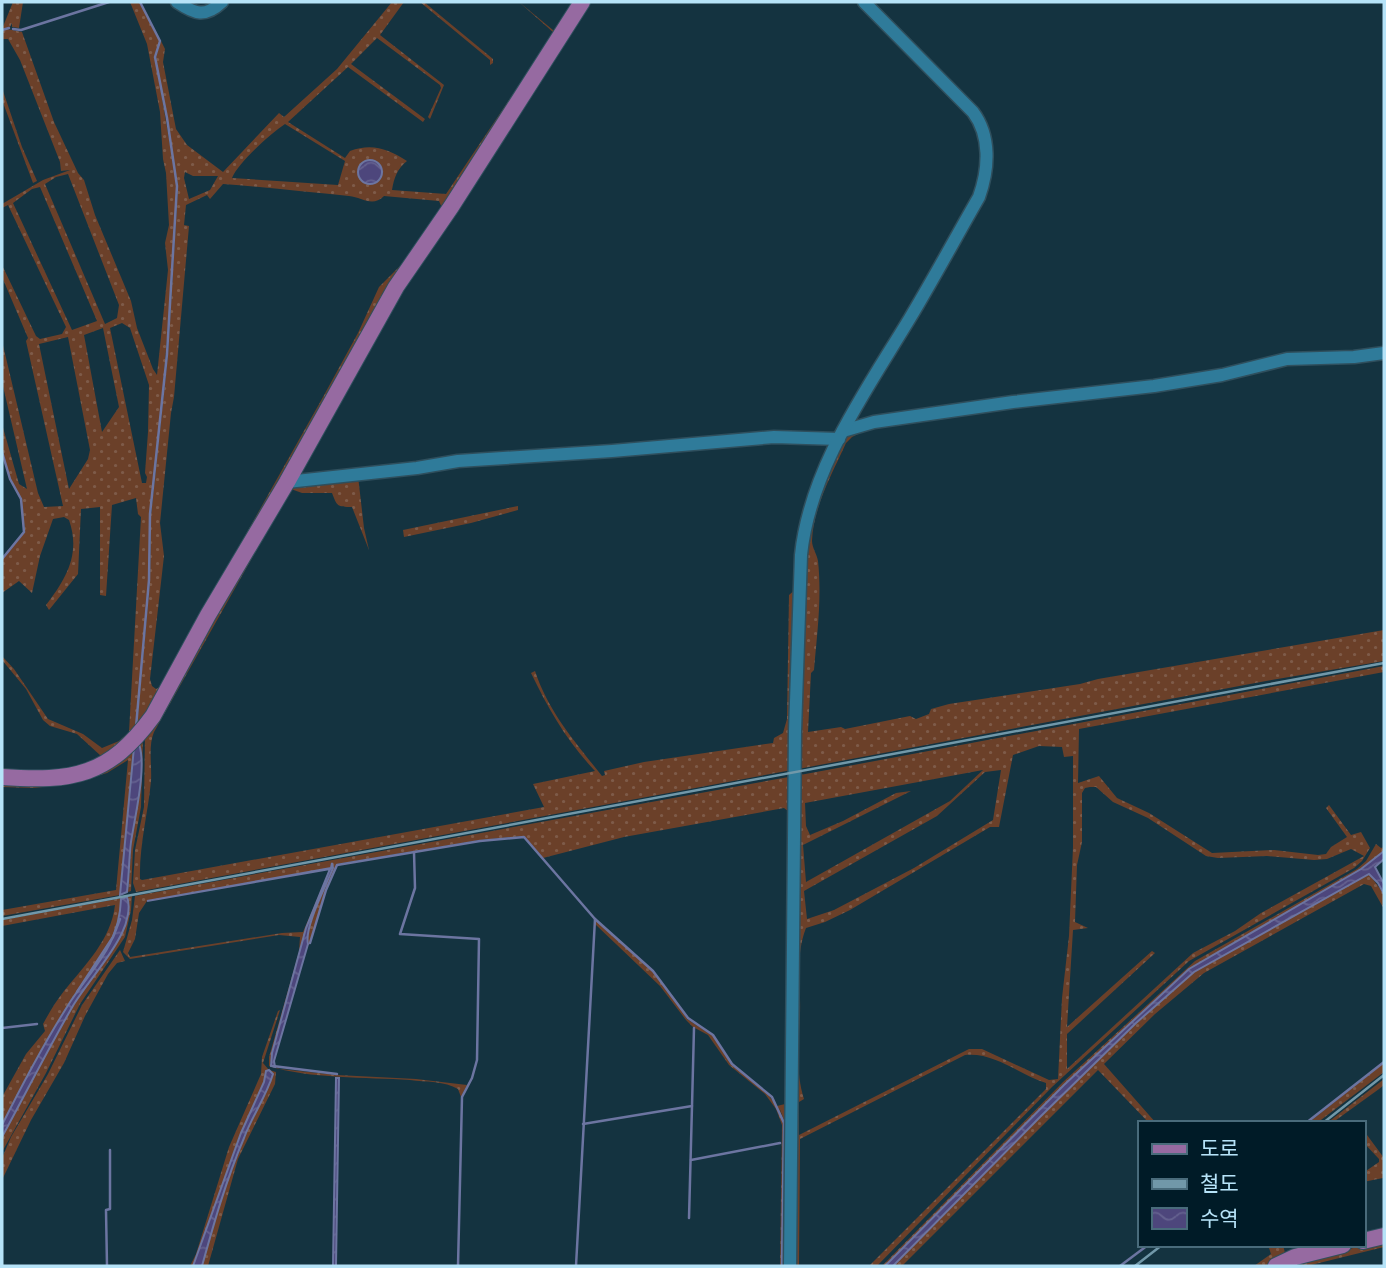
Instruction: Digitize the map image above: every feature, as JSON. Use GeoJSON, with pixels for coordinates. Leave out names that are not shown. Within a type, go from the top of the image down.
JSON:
{"type":"FeatureCollection","features":[{"type":"Feature","properties":{"kind":"main road"},"geometry":{"type":"LineString","coordinates":[[2,777],[50,778],[101,766],[124,751],[153,716],[396,287],[451,207],[582,2]]}},
{"type":"Feature","properties":{"kind":"main road"},"geometry":{"type":"LineString","coordinates":[[1365,1241],[1384,1236]]}},
{"type":"Feature","properties":{"kind":"main road"},"geometry":{"type":"LineString","coordinates":[[1276,1266],[1295,1256],[1334,1247]]}},
{"type":"Feature","properties":{"kind":"street"},"geometry":{"type":"LineString","coordinates":[[177,2],[192,12],[205,13],[222,2]]}},
{"type":"Feature","properties":{"kind":"street"},"geometry":{"type":"LineString","coordinates":[[790,1266],[795,731],[801,555],[810,503],[841,435],[979,197],[987,159],[981,124],[973,112],[864,2]]}},
{"type":"Feature","properties":{"kind":"street"},"geometry":{"type":"LineString","coordinates":[[287,481],[417,468],[458,461],[774,437],[841,435],[874,422],[1208,377],[1287,359],[1354,357],[1384,353]]}},
{"type":"Feature","properties":{"kind":"shaded area"},"geometry":{"type":"Polygon","coordinates":[[[13,2],[23,2],[19,28],[12,27],[12,23],[10,27],[2,29],[13,2]]]}},
{"type":"Feature","properties":{"kind":"shaded area"},"geometry":{"type":"Polygon","coordinates":[[[130,2],[139,2],[160,41],[155,57],[177,186],[136,726],[112,752],[109,754],[107,750],[109,755],[102,759],[109,756],[107,760],[94,765],[55,773],[2,775],[2,768],[44,771],[78,767],[101,756],[77,734],[50,726],[43,720],[26,689],[2,660],[2,656],[48,719],[83,734],[102,748],[119,741],[129,732],[141,517],[138,514],[136,498],[112,505],[106,596],[100,595],[100,507],[81,509],[78,574],[49,610],[46,605],[60,586],[70,566],[72,555],[72,532],[69,520],[64,517],[53,519],[40,556],[32,593],[19,581],[2,593],[2,560],[25,531],[21,499],[10,479],[2,451],[2,424],[19,484],[27,489],[2,382],[2,341],[38,493],[44,507],[63,506],[26,341],[28,338],[2,277],[2,265],[36,336],[40,339],[62,334],[66,327],[8,205],[2,208],[2,204],[43,180],[70,170],[61,171],[60,162],[20,60],[8,39],[2,39],[2,31],[7,29],[22,32],[54,122],[78,173],[84,180],[95,215],[131,301],[137,328],[157,375],[168,270],[165,243],[169,225],[160,112],[147,44],[130,2]],[[68,174],[45,184],[105,324],[117,318],[119,305],[68,174]],[[40,187],[32,189],[13,203],[72,330],[97,321],[40,187]],[[122,323],[110,328],[142,483],[146,483],[147,477],[149,385],[130,328],[122,323]],[[103,328],[84,335],[102,432],[119,407],[103,328]],[[68,337],[39,344],[69,489],[88,459],[90,450],[68,337]]]}},
{"type":"Feature","properties":{"kind":"shaded area"},"geometry":{"type":"Polygon","coordinates":[[[392,2],[404,2],[380,35],[444,85],[430,119],[428,117],[440,85],[377,38],[351,64],[425,119],[423,122],[348,67],[288,122],[345,158],[350,151],[373,147],[386,150],[407,161],[396,174],[392,190],[446,194],[554,33],[519,2],[559,35],[498,128],[160,695],[137,726],[150,580],[151,515],[168,354],[178,186],[156,57],[161,41],[165,49],[163,62],[176,129],[187,145],[223,172],[279,113],[284,117],[337,69],[392,2]],[[285,124],[247,157],[232,178],[338,185],[345,161],[285,124]],[[372,160],[361,165],[377,181],[382,173],[372,160]],[[185,172],[189,199],[210,190],[218,176],[193,176],[185,172]],[[223,184],[210,199],[207,195],[186,205],[184,225],[189,226],[160,523],[164,556],[150,679],[156,689],[160,687],[323,397],[358,333],[379,287],[408,258],[442,208],[439,201],[384,196],[371,202],[349,196],[223,184]]]}},
{"type":"Feature","properties":{"kind":"shaded area"},"geometry":{"type":"Polygon","coordinates":[[[420,2],[424,2],[493,59],[493,63],[490,65],[490,60],[420,2]]]}},
{"type":"Feature","properties":{"kind":"shaded area"},"geometry":{"type":"Polygon","coordinates":[[[2,88],[37,181],[33,183],[2,100],[2,88]]]}},
{"type":"Feature","properties":{"kind":"shaded area"},"geometry":{"type":"Polygon","coordinates":[[[868,429],[846,443],[824,490],[813,528],[812,541],[818,561],[819,602],[808,732],[841,727],[845,729],[910,716],[916,719],[929,714],[931,709],[949,704],[1080,684],[1384,630],[1384,661],[798,769],[801,600],[812,505],[846,437],[856,431],[868,429]]]}},
{"type":"Feature","properties":{"kind":"shaded area"},"geometry":{"type":"Polygon","coordinates":[[[358,476],[369,550],[352,507],[338,505],[332,493],[302,493],[291,489],[154,732],[140,879],[544,807],[533,784],[595,771],[575,748],[552,712],[531,673],[535,671],[555,714],[602,776],[605,775],[604,771],[644,762],[773,743],[774,738],[783,733],[787,719],[789,595],[796,589],[792,770],[136,892],[133,883],[135,850],[144,807],[145,734],[290,483],[358,476]]]}},
{"type":"Feature","properties":{"kind":"shaded area"},"geometry":{"type":"Polygon","coordinates":[[[518,506],[518,510],[471,523],[404,537],[403,530],[518,506]]]}},
{"type":"Feature","properties":{"kind":"shaded area"},"geometry":{"type":"Polygon","coordinates":[[[1384,666],[1384,672],[1079,729],[1078,783],[1099,776],[1117,798],[1149,813],[1212,853],[1274,850],[1326,854],[1331,847],[1347,837],[1326,808],[1329,805],[1351,835],[1361,832],[1370,848],[1362,861],[1354,868],[1189,961],[1052,1087],[877,1266],[869,1266],[1046,1089],[1046,1083],[996,1060],[965,1055],[800,1139],[799,1266],[794,1266],[800,775],[1384,666]],[[1039,746],[1013,755],[999,827],[990,827],[850,910],[806,928],[800,960],[798,1046],[804,1099],[799,1102],[799,1135],[969,1049],[982,1049],[1049,1080],[1058,1079],[1062,998],[1069,936],[1073,756],[1064,757],[1062,747],[1039,746]],[[983,770],[805,803],[806,826],[810,835],[896,793],[911,791],[803,845],[806,882],[950,801],[983,770]],[[1001,770],[985,772],[937,816],[804,891],[807,919],[834,910],[914,868],[993,820],[1001,770]],[[1096,787],[1085,788],[1082,793],[1082,842],[1077,865],[1075,922],[1088,928],[1073,930],[1067,1027],[1152,951],[1155,953],[1067,1034],[1067,1069],[1193,953],[1364,856],[1351,849],[1327,859],[1314,860],[1267,856],[1206,856],[1148,818],[1113,802],[1096,787]]]}},
{"type":"Feature","properties":{"kind":"shaded area"},"geometry":{"type":"Polygon","coordinates":[[[143,737],[141,807],[133,850],[131,891],[128,892],[139,744],[143,737]]]}},
{"type":"Feature","properties":{"kind":"shaded area"},"geometry":{"type":"Polygon","coordinates":[[[134,744],[120,895],[2,916],[2,910],[116,890],[128,760],[107,773],[69,784],[34,788],[2,787],[2,779],[55,780],[134,744]]]}},
{"type":"Feature","properties":{"kind":"shaded area"},"geometry":{"type":"Polygon","coordinates":[[[794,776],[787,1266],[783,1266],[785,1123],[779,1107],[784,1124],[782,1266],[782,1125],[776,1109],[765,1094],[729,1065],[708,1035],[693,1027],[660,986],[595,924],[596,920],[653,972],[687,1019],[713,1036],[732,1065],[765,1091],[777,1106],[785,1104],[788,811],[784,808],[624,837],[543,858],[524,836],[480,840],[337,864],[325,891],[309,945],[309,928],[333,868],[332,863],[331,868],[147,901],[139,913],[135,939],[128,953],[130,957],[282,933],[303,932],[330,869],[306,928],[270,1064],[280,1069],[269,1066],[269,1057],[299,952],[300,937],[279,935],[130,959],[123,952],[135,896],[794,776]]]}},
{"type":"Feature","properties":{"kind":"shaded area"},"geometry":{"type":"Polygon","coordinates":[[[1376,844],[1384,847],[1384,851],[1361,869],[1189,969],[1064,1085],[885,1266],[882,1266],[1063,1082],[1195,961],[1357,869],[1366,861],[1376,844]]]}},
{"type":"Feature","properties":{"kind":"shaded area"},"geometry":{"type":"Polygon","coordinates":[[[1369,874],[1384,894],[1384,909],[1371,886],[1364,884],[1204,973],[1155,1014],[1104,1064],[1154,1121],[1147,1121],[1098,1070],[902,1266],[893,1266],[1136,1023],[1194,972],[1369,874]]]}},
{"type":"Feature","properties":{"kind":"shaded area"},"geometry":{"type":"Polygon","coordinates":[[[132,896],[125,937],[80,1004],[2,1152],[2,1137],[74,1004],[122,933],[128,915],[127,897],[132,896]]]}},
{"type":"Feature","properties":{"kind":"shaded area"},"geometry":{"type":"Polygon","coordinates":[[[122,898],[120,920],[113,943],[66,1009],[2,1125],[2,1097],[26,1054],[45,1031],[43,1024],[55,1003],[103,941],[113,918],[115,905],[2,926],[2,920],[122,898]]]}},
{"type":"Feature","properties":{"kind":"shaded area"},"geometry":{"type":"Polygon","coordinates":[[[120,950],[125,961],[117,963],[108,974],[2,1180],[2,1158],[11,1137],[48,1074],[82,1005],[120,950]]]}},
{"type":"Feature","properties":{"kind":"shaded area"},"geometry":{"type":"Polygon","coordinates":[[[280,1010],[263,1063],[269,1070],[276,1072],[275,1084],[238,1159],[208,1266],[202,1266],[225,1188],[252,1119],[269,1085],[266,1071],[264,1082],[237,1142],[198,1258],[193,1266],[190,1266],[229,1147],[261,1074],[262,1057],[280,1010]]]}},
{"type":"Feature","properties":{"kind":"shaded area"},"geometry":{"type":"Polygon","coordinates":[[[1384,1063],[1384,1072],[1320,1121],[1311,1121],[1384,1063]]]}},
{"type":"Feature","properties":{"kind":"shaded area"},"geometry":{"type":"Polygon","coordinates":[[[280,1069],[467,1085],[461,1097],[458,1089],[441,1083],[320,1075],[280,1069]]]}},
{"type":"Feature","properties":{"kind":"shaded area"},"geometry":{"type":"Polygon","coordinates":[[[1384,1079],[1384,1085],[1379,1089],[1335,1121],[1330,1121],[1384,1079]]]}},
{"type":"Feature","properties":{"kind":"shaded area"},"geometry":{"type":"Polygon","coordinates":[[[1365,1136],[1384,1158],[1384,1181],[1383,1178],[1365,1182],[1365,1172],[1379,1162],[1379,1159],[1365,1144],[1365,1136]]]}},
{"type":"Feature","properties":{"kind":"shaded area"},"geometry":{"type":"Polygon","coordinates":[[[1384,1241],[1384,1247],[1307,1266],[1286,1266],[1318,1256],[1365,1247],[1384,1241]]]}},
{"type":"Feature","properties":{"kind":"shaded area"},"geometry":{"type":"Polygon","coordinates":[[[1269,1247],[1284,1247],[1285,1253],[1269,1266],[1254,1266],[1271,1254],[1269,1247]]]}},
{"type":"Feature","properties":{"kind":"water"},"geometry":{"type":"Polygon","coordinates":[[[370,160],[378,164],[382,172],[378,180],[370,184],[362,180],[358,172],[362,164],[370,160]]]}},
{"type":"Feature","properties":{"kind":"water"},"geometry":{"type":"Polygon","coordinates":[[[139,744],[141,778],[131,842],[127,892],[120,895],[134,747],[139,744]]]}},
{"type":"Feature","properties":{"kind":"water"},"geometry":{"type":"Polygon","coordinates":[[[1384,851],[1384,859],[1375,867],[1384,884],[1384,894],[1369,874],[1194,972],[1136,1023],[893,1266],[885,1266],[1064,1085],[1189,969],[1361,869],[1384,851]]]}},
{"type":"Feature","properties":{"kind":"water"},"geometry":{"type":"Polygon","coordinates":[[[332,863],[333,868],[309,927],[308,944],[274,1061],[275,1067],[271,1066],[272,1053],[306,928],[330,869],[147,901],[331,868],[332,863]]]}},
{"type":"Feature","properties":{"kind":"water"},"geometry":{"type":"Polygon","coordinates":[[[127,897],[128,915],[122,933],[74,1004],[2,1137],[2,1125],[41,1050],[109,945],[119,916],[121,899],[127,897]]]}},
{"type":"Feature","properties":{"kind":"water"},"geometry":{"type":"Polygon","coordinates":[[[269,1070],[273,1074],[232,1170],[202,1266],[193,1266],[241,1133],[264,1082],[266,1071],[269,1070]]]}},
{"type":"Feature","properties":{"kind":"water"},"geometry":{"type":"Polygon","coordinates":[[[336,1078],[339,1078],[336,1266],[333,1266],[336,1078]]]}},
{"type":"Feature","properties":{"kind":"waterway"},"geometry":{"type":"LineString","coordinates":[[13,29],[21,30],[109,2]]}},
{"type":"Feature","properties":{"kind":"waterway"},"geometry":{"type":"LineString","coordinates":[[136,727],[149,580],[150,514],[167,354],[177,186],[155,57],[160,41],[140,2]]}},
{"type":"Feature","properties":{"kind":"waterway"},"geometry":{"type":"LineString","coordinates":[[2,30],[9,28]]}},
{"type":"Feature","properties":{"kind":"waterway"},"geometry":{"type":"LineString","coordinates":[[2,452],[10,479],[21,499],[24,532],[2,559]]}},
{"type":"Feature","properties":{"kind":"waterway"},"geometry":{"type":"LineString","coordinates":[[310,943],[326,890],[337,865],[480,841],[524,837],[595,919],[653,971],[688,1018],[713,1035],[732,1064],[772,1097],[784,1123],[782,1266]]}},
{"type":"Feature","properties":{"kind":"waterway"},"geometry":{"type":"LineString","coordinates":[[414,852],[415,888],[400,934],[479,939],[477,1060],[472,1078],[462,1097],[458,1266]]}},
{"type":"Feature","properties":{"kind":"waterway"},"geometry":{"type":"LineString","coordinates":[[77,992],[113,937],[120,919]]}},
{"type":"Feature","properties":{"kind":"waterway"},"geometry":{"type":"LineString","coordinates":[[576,1266],[595,919]]}},
{"type":"Feature","properties":{"kind":"waterway"},"geometry":{"type":"LineString","coordinates":[[2,1028],[37,1024]]}},
{"type":"Feature","properties":{"kind":"waterway"},"geometry":{"type":"LineString","coordinates":[[583,1124],[692,1106],[694,1028]]}},
{"type":"Feature","properties":{"kind":"waterway"},"geometry":{"type":"LineString","coordinates":[[1309,1121],[1384,1062]]}},
{"type":"Feature","properties":{"kind":"waterway"},"geometry":{"type":"LineString","coordinates":[[273,1066],[337,1074]]}},
{"type":"Feature","properties":{"kind":"waterway"},"geometry":{"type":"LineString","coordinates":[[689,1218],[692,1106]]}},
{"type":"Feature","properties":{"kind":"waterway"},"geometry":{"type":"LineString","coordinates":[[691,1160],[780,1143]]}},
{"type":"Feature","properties":{"kind":"waterway"},"geometry":{"type":"LineString","coordinates":[[107,1266],[106,1210],[110,1209],[110,1150]]}},
{"type":"Feature","properties":{"kind":"waterway"},"geometry":{"type":"LineString","coordinates":[[1120,1266],[1145,1247]]}},
{"type":"Feature","properties":{"kind":"railway"},"geometry":{"type":"LineString","coordinates":[[2,919],[1384,663]]}},
{"type":"Feature","properties":{"kind":"railway"},"geometry":{"type":"LineString","coordinates":[[1326,1121],[1384,1075]]}},
{"type":"Feature","properties":{"kind":"railway"},"geometry":{"type":"LineString","coordinates":[[1135,1266],[1159,1247]]}}]}
